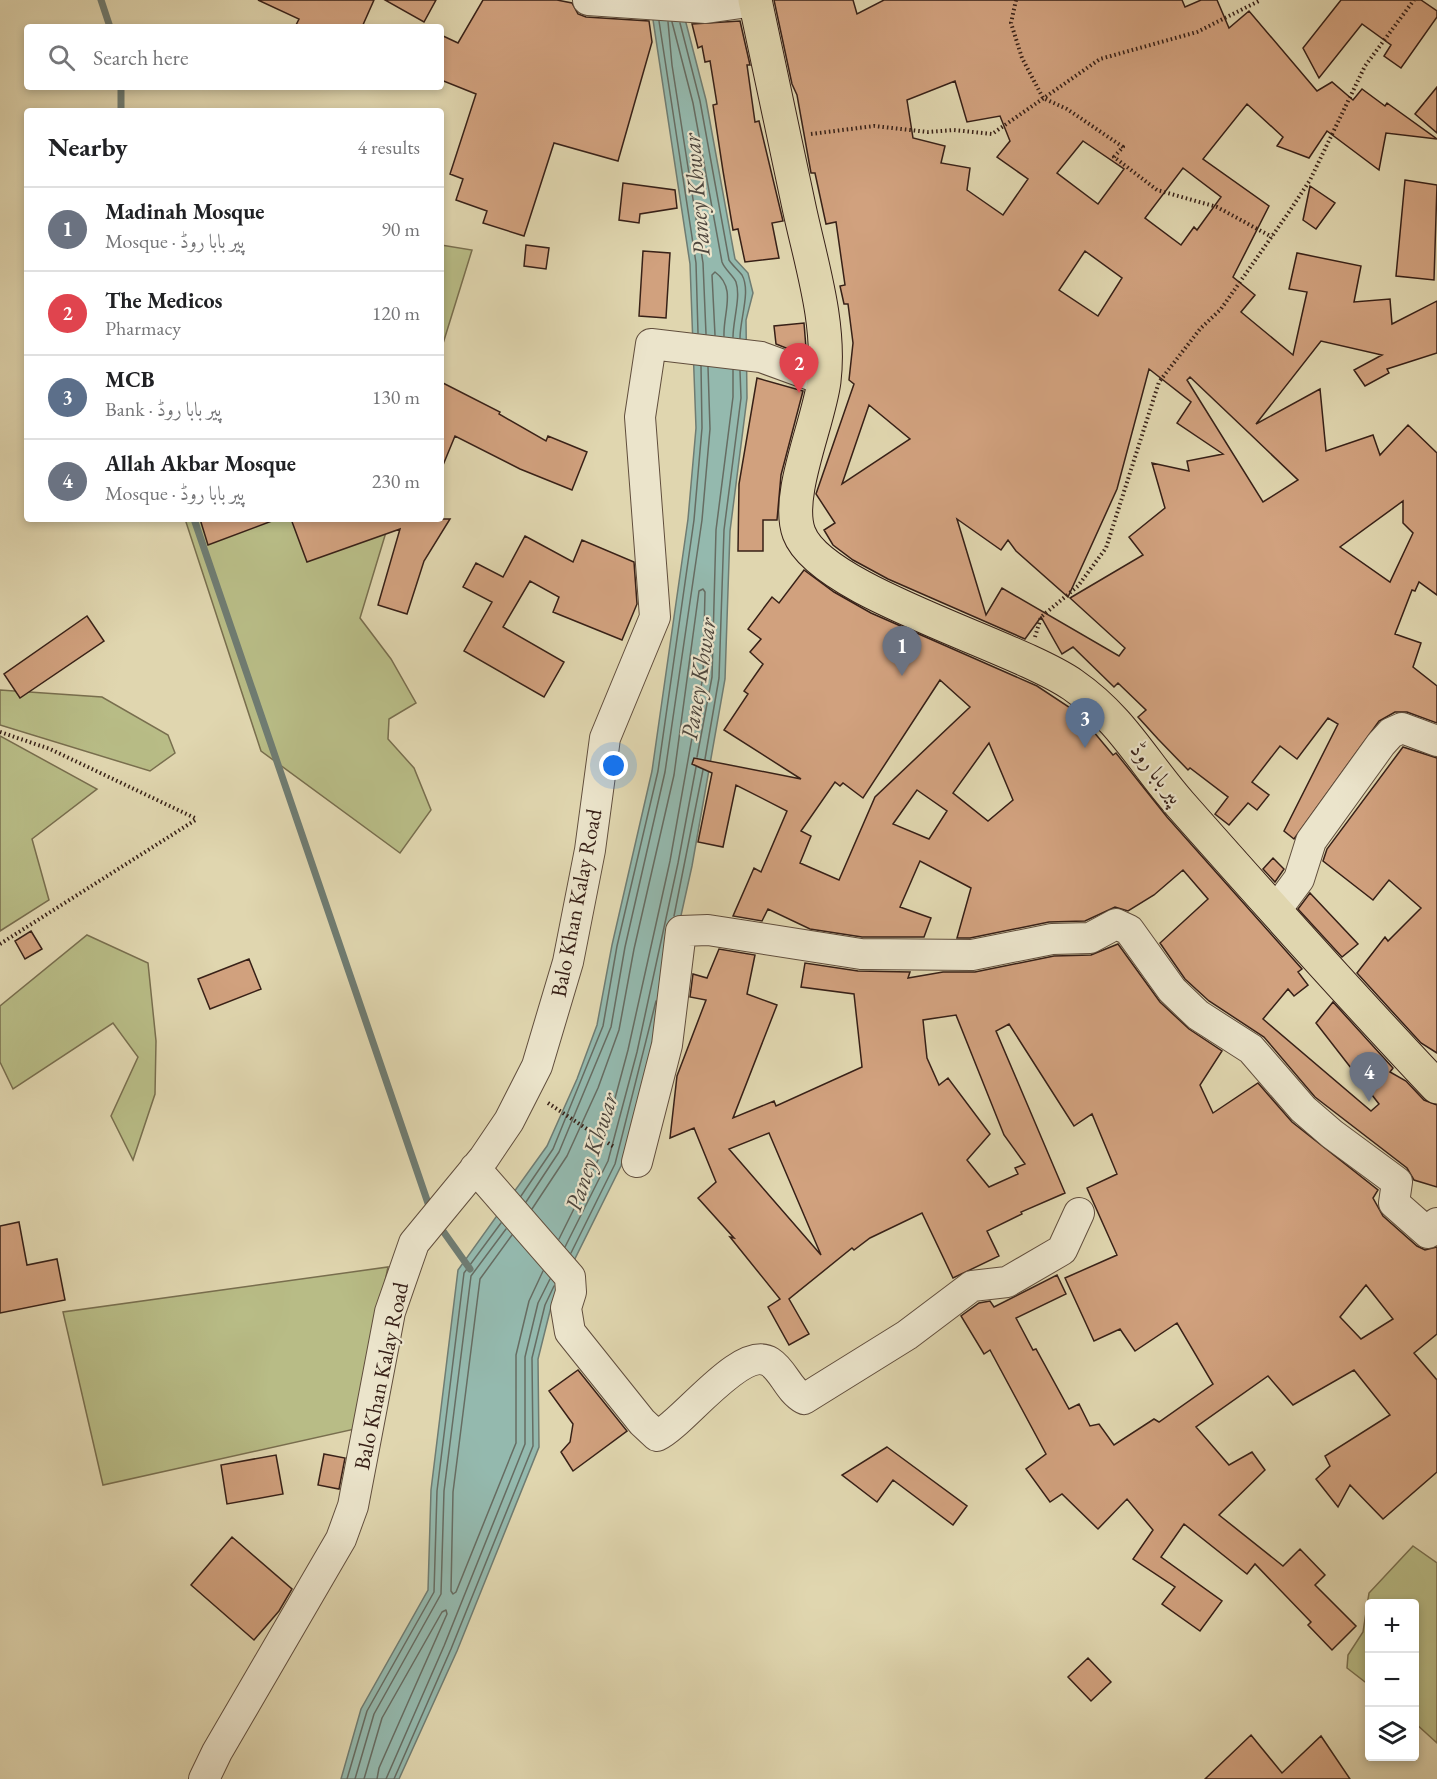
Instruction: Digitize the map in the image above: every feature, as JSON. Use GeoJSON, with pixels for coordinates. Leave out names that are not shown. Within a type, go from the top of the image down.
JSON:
{"type":"FeatureCollection","features":[{"type":"Feature","properties":{"kind":"main road"},"geometry":{"type":"LineString","coordinates":[[755,0],[822,319],[824,380]]}},
{"type":"Feature","properties":{"kind":"main road","name":"پیر بابا روڈ"},"geometry":{"type":"LineString","coordinates":[[824,380],[817,421],[802,467],[795,514],[800,536],[808,550],[848,581],[1027,660],[1071,684],[1111,715],[1178,801],[1437,1088]]}},
{"type":"Feature","properties":{"kind":"street"},"geometry":{"type":"LineString","coordinates":[[615,1],[706,8],[755,0]]}},
{"type":"Feature","properties":{"kind":"street","name":"Balo Khan Kalay Road"},"geometry":{"type":"LineString","coordinates":[[204,1779],[217,1752],[341,1539],[352,1506],[390,1312],[414,1243],[475,1168],[509,1121],[537,1066],[568,962],[590,850],[604,738],[655,617],[640,417],[651,344],[762,357],[824,380]]}},
{"type":"Feature","properties":{"kind":"street"},"geometry":{"type":"LineString","coordinates":[[1276,910],[1299,879],[1311,841],[1391,733],[1402,728],[1437,741]]}},
{"type":"Feature","properties":{"kind":"street"},"geometry":{"type":"LineString","coordinates":[[637,1162],[667,1045],[681,931],[708,930],[861,954],[972,956],[1052,939],[1090,938],[1116,924],[1129,930],[1172,990],[1198,1015],[1251,1049],[1303,1109],[1356,1153],[1397,1182],[1394,1203],[1428,1233],[1437,1223]]}},
{"type":"Feature","properties":{"kind":"street"},"geometry":{"type":"LineString","coordinates":[[475,1168],[570,1277],[571,1292],[566,1308],[570,1332],[642,1422],[657,1436],[676,1425],[726,1374],[755,1359],[768,1360],[777,1368],[796,1395],[804,1399],[907,1335],[972,1286],[1007,1282],[1062,1250],[1079,1213]]}},
{"type":"Feature","properties":{"kind":"path"},"geometry":{"type":"LineString","coordinates":[[1016,0],[1011,23],[1022,58],[1043,98],[1067,109],[1123,147],[1114,157],[1157,189],[1217,207],[1272,237]]}},
{"type":"Feature","properties":{"kind":"path"},"geometry":{"type":"LineString","coordinates":[[784,137],[874,126],[928,132],[954,130],[992,134],[1100,59],[1197,32],[1261,0]]}},
{"type":"Feature","properties":{"kind":"path"},"geometry":{"type":"LineString","coordinates":[[1027,660],[1041,617],[1078,586],[1106,548],[1159,382],[1200,329],[1221,309],[1272,237],[1310,180],[1365,66],[1414,0]]}},
{"type":"Feature","properties":{"kind":"path"},"geometry":{"type":"LineString","coordinates":[[0,732],[50,749],[197,819],[0,944]]}},
{"type":"Feature","properties":{"kind":"path"},"geometry":{"type":"LineString","coordinates":[[551,1105],[637,1162]]}},
{"type":"Feature","properties":{"kind":"green space"},"geometry":{"type":"Polygon","coordinates":[[[444,245],[472,250],[444,340],[444,245]]]}},
{"type":"Feature","properties":{"kind":"green space"},"geometry":{"type":"Polygon","coordinates":[[[186,522],[389,522],[360,618],[391,659],[416,703],[389,719],[388,739],[414,768],[431,810],[400,853],[261,751],[186,522]]]}},
{"type":"Feature","properties":{"kind":"green space"},"geometry":{"type":"Polygon","coordinates":[[[0,690],[102,697],[168,735],[175,753],[150,771],[0,725],[0,690]]]}},
{"type":"Feature","properties":{"kind":"green space"},"geometry":{"type":"Polygon","coordinates":[[[0,736],[97,789],[32,839],[49,900],[0,931],[0,736]]]}},
{"type":"Feature","properties":{"kind":"green space"},"geometry":{"type":"Polygon","coordinates":[[[87,935],[148,963],[156,1041],[155,1094],[133,1160],[111,1116],[138,1057],[113,1023],[13,1089],[0,1062],[0,1006],[87,935]]]}},
{"type":"Feature","properties":{"kind":"green space"},"geometry":{"type":"Polygon","coordinates":[[[388,1267],[378,1315],[364,1427],[103,1485],[63,1312],[388,1267]]]}},
{"type":"Feature","properties":{"kind":"green space"},"geometry":{"type":"Polygon","coordinates":[[[1413,1546],[1437,1563],[1437,1743],[1419,1727],[1419,1599],[1368,1599],[1369,1593],[1413,1546]]]}},
{"type":"Feature","properties":{"kind":"green space"},"geometry":{"type":"Polygon","coordinates":[[[1365,1619],[1365,1682],[1347,1668],[1348,1655],[1363,1632],[1365,1619]]]}},
{"type":"Feature","properties":{"kind":"water","name":"Paney Khwar"},"geometry":{"type":"Polygon","coordinates":[[[650,0],[685,19],[706,100],[735,259],[748,273],[753,293],[746,320],[747,398],[730,531],[725,679],[692,866],[650,1055],[621,1166],[551,1307],[538,1359],[539,1447],[457,1651],[399,1779],[341,1779],[361,1709],[428,1590],[431,1490],[458,1270],[547,1146],[577,1079],[597,1025],[612,945],[652,771],[688,519],[696,428],[690,264],[650,0]]]}},
{"type":"Feature","properties":{"kind":"building"},"geometry":{"type":"Polygon","coordinates":[[[258,0],[374,0],[363,24],[296,24],[299,19],[258,0]]]}},
{"type":"Feature","properties":{"kind":"building"},"geometry":{"type":"Polygon","coordinates":[[[385,0],[436,0],[424,22],[385,0]]]}},
{"type":"Feature","properties":{"kind":"building"},"geometry":{"type":"Polygon","coordinates":[[[483,0],[557,0],[572,3],[578,14],[586,17],[649,21],[652,42],[618,161],[554,143],[524,236],[483,223],[487,211],[456,200],[463,179],[450,174],[476,94],[444,81],[444,36],[458,43],[483,0]]]}},
{"type":"Feature","properties":{"kind":"building"},"geometry":{"type":"Polygon","coordinates":[[[774,0],[853,0],[857,14],[884,0],[1182,0],[1185,7],[1201,0],[1217,0],[1229,28],[1249,11],[1317,91],[1332,82],[1353,100],[1362,89],[1385,106],[1387,103],[1437,139],[1386,133],[1379,170],[1327,131],[1309,158],[1277,146],[1283,137],[1247,104],[1203,159],[1269,206],[1233,277],[1255,295],[1241,312],[1293,355],[1307,292],[1289,289],[1297,253],[1361,266],[1354,302],[1390,299],[1392,324],[1437,301],[1437,353],[1387,369],[1389,373],[1365,386],[1354,370],[1382,355],[1321,341],[1256,424],[1320,389],[1326,451],[1373,435],[1380,455],[1408,425],[1437,453],[1437,595],[1419,582],[1415,591],[1412,590],[1395,634],[1421,643],[1413,667],[1437,686],[1437,723],[1407,712],[1395,712],[1379,721],[1294,839],[1284,831],[1338,724],[1328,718],[1297,759],[1280,746],[1252,782],[1269,795],[1257,810],[1248,803],[1229,825],[1215,814],[1228,797],[1190,768],[1188,770],[1158,739],[1138,717],[1146,710],[1118,683],[1114,687],[1073,647],[1062,654],[1041,617],[1025,639],[888,579],[853,560],[833,545],[824,530],[835,523],[816,494],[854,384],[849,380],[853,343],[848,304],[844,304],[840,286],[845,285],[836,222],[826,224],[815,173],[811,173],[797,95],[792,84],[774,0]],[[955,81],[907,100],[913,138],[945,146],[941,163],[970,168],[967,190],[1003,215],[1028,179],[997,157],[1010,141],[1000,116],[967,122],[955,81]],[[1083,141],[1057,173],[1098,204],[1124,169],[1083,141]],[[1183,168],[1145,218],[1181,245],[1194,227],[1197,230],[1221,197],[1183,168]],[[1085,251],[1059,290],[1098,316],[1122,278],[1085,251]],[[1149,369],[1117,489],[1068,597],[1016,551],[1008,540],[1001,550],[957,519],[986,615],[1002,588],[1119,656],[1125,648],[1070,598],[1143,555],[1129,537],[1165,508],[1152,463],[1189,471],[1187,461],[1223,454],[1177,423],[1191,402],[1149,369]],[[1190,377],[1187,380],[1263,502],[1298,480],[1190,377]],[[869,405],[842,484],[910,439],[869,405]],[[1403,501],[1340,547],[1390,582],[1413,533],[1403,523],[1403,501]]]}},
{"type":"Feature","properties":{"kind":"building"},"geometry":{"type":"Polygon","coordinates":[[[1341,0],[1421,0],[1437,11],[1437,17],[1401,68],[1384,56],[1391,45],[1362,24],[1319,78],[1303,48],[1341,0]]]}},
{"type":"Feature","properties":{"kind":"building"},"geometry":{"type":"Polygon","coordinates":[[[740,21],[750,65],[747,65],[755,122],[759,121],[783,221],[772,223],[779,258],[745,262],[738,229],[733,230],[713,105],[717,104],[710,61],[705,62],[702,46],[698,48],[692,24],[740,21]]]}},
{"type":"Feature","properties":{"kind":"building"},"geometry":{"type":"Polygon","coordinates":[[[1437,87],[1437,133],[1415,114],[1437,87]]]}},
{"type":"Feature","properties":{"kind":"building"},"geometry":{"type":"Polygon","coordinates":[[[1405,180],[1437,185],[1434,280],[1396,276],[1405,180]]]}},
{"type":"Feature","properties":{"kind":"building"},"geometry":{"type":"Polygon","coordinates":[[[623,183],[675,190],[677,208],[640,214],[639,223],[619,220],[623,183]]]}},
{"type":"Feature","properties":{"kind":"building"},"geometry":{"type":"Polygon","coordinates":[[[1310,186],[1335,203],[1316,229],[1303,220],[1310,186]]]}},
{"type":"Feature","properties":{"kind":"building"},"geometry":{"type":"Polygon","coordinates":[[[526,245],[549,248],[546,269],[524,266],[526,245]]]}},
{"type":"Feature","properties":{"kind":"building"},"geometry":{"type":"Polygon","coordinates":[[[643,251],[670,253],[666,318],[639,316],[643,251]]]}},
{"type":"Feature","properties":{"kind":"building"},"geometry":{"type":"Polygon","coordinates":[[[804,323],[806,348],[791,350],[776,344],[774,326],[804,323]]]}},
{"type":"Feature","properties":{"kind":"building"},"geometry":{"type":"Polygon","coordinates":[[[757,378],[803,391],[781,475],[777,520],[763,520],[763,551],[738,551],[739,484],[757,378]]]}},
{"type":"Feature","properties":{"kind":"building"},"geometry":{"type":"Polygon","coordinates":[[[444,384],[500,412],[499,414],[546,441],[548,436],[587,452],[572,490],[520,469],[455,436],[444,463],[444,384]]]}},
{"type":"Feature","properties":{"kind":"building"},"geometry":{"type":"Polygon","coordinates":[[[444,519],[450,519],[424,561],[407,614],[378,605],[400,529],[307,562],[292,522],[444,522],[444,519]]]}},
{"type":"Feature","properties":{"kind":"building"},"geometry":{"type":"Polygon","coordinates":[[[201,522],[269,522],[208,545],[201,522]]]}},
{"type":"Feature","properties":{"kind":"building"},"geometry":{"type":"Polygon","coordinates":[[[525,536],[573,562],[582,540],[634,562],[637,604],[622,640],[553,612],[559,597],[530,581],[503,627],[564,662],[544,697],[464,651],[492,602],[463,587],[476,563],[503,577],[525,536]]]}},
{"type":"Feature","properties":{"kind":"building"},"geometry":{"type":"Polygon","coordinates":[[[804,570],[834,592],[871,613],[1037,686],[1078,713],[1113,755],[1116,753],[1167,817],[1302,969],[1298,972],[1308,985],[1294,996],[1288,989],[1263,1019],[1371,1111],[1379,1104],[1316,1023],[1333,1002],[1393,1068],[1390,1072],[1406,1081],[1424,1100],[1437,1105],[1437,1187],[1414,1180],[1407,1168],[1315,1097],[1264,1037],[1209,1001],[1185,979],[1160,943],[1208,899],[1183,870],[1154,895],[1128,911],[1115,907],[1085,921],[1049,922],[970,938],[957,938],[971,888],[920,861],[900,907],[931,918],[924,937],[862,937],[810,929],[768,909],[762,921],[733,916],[754,868],[761,872],[787,811],[736,785],[723,847],[698,842],[712,773],[692,764],[694,758],[801,779],[724,730],[748,694],[744,691],[763,664],[750,652],[761,639],[748,629],[772,597],[779,603],[804,570]],[[940,680],[863,798],[843,783],[840,786],[835,782],[801,831],[811,836],[800,863],[839,880],[875,797],[970,707],[940,680]],[[989,743],[953,793],[988,821],[1013,800],[989,743]],[[917,790],[893,824],[929,839],[947,811],[917,790]]]}},
{"type":"Feature","properties":{"kind":"building"},"geometry":{"type":"Polygon","coordinates":[[[87,616],[104,641],[20,698],[4,674],[87,616]]]}},
{"type":"Feature","properties":{"kind":"building"},"geometry":{"type":"Polygon","coordinates":[[[1403,747],[1437,758],[1437,1053],[1421,1043],[1357,973],[1385,937],[1388,941],[1421,908],[1389,880],[1373,900],[1323,861],[1327,849],[1403,747]]]}},
{"type":"Feature","properties":{"kind":"building"},"geometry":{"type":"Polygon","coordinates":[[[1273,858],[1284,869],[1275,882],[1263,869],[1273,858]]]}},
{"type":"Feature","properties":{"kind":"building"},"geometry":{"type":"Polygon","coordinates":[[[1310,893],[1358,944],[1342,957],[1298,909],[1310,893]]]}},
{"type":"Feature","properties":{"kind":"building"},"geometry":{"type":"Polygon","coordinates":[[[31,931],[42,949],[25,959],[15,941],[31,931]]]}},
{"type":"Feature","properties":{"kind":"building"},"geometry":{"type":"Polygon","coordinates":[[[1118,944],[1160,1002],[1189,1029],[1222,1051],[1200,1085],[1213,1113],[1258,1083],[1292,1122],[1378,1190],[1373,1198],[1383,1216],[1417,1246],[1425,1250],[1437,1247],[1437,1334],[1414,1353],[1437,1380],[1437,1472],[1383,1519],[1350,1485],[1338,1507],[1316,1479],[1330,1466],[1325,1456],[1390,1415],[1354,1370],[1293,1405],[1268,1376],[1196,1427],[1229,1465],[1252,1452],[1265,1470],[1219,1515],[1283,1566],[1300,1549],[1325,1575],[1315,1585],[1356,1626],[1332,1650],[1308,1625],[1311,1622],[1255,1564],[1247,1574],[1184,1524],[1161,1557],[1222,1601],[1200,1631],[1162,1604],[1175,1587],[1133,1559],[1153,1530],[1127,1499],[1098,1529],[1062,1494],[1050,1502],[1026,1469],[1046,1454],[990,1350],[984,1354],[961,1316],[979,1303],[990,1301],[994,1307],[1057,1275],[1066,1294],[1016,1318],[1069,1409],[1079,1404],[1090,1426],[1099,1424],[1114,1445],[1154,1419],[1159,1422],[1213,1384],[1177,1323],[1135,1351],[1120,1329],[1094,1341],[1065,1278],[1117,1255],[1087,1188],[1117,1174],[1092,1114],[1074,1126],[1009,1024],[996,1031],[1065,1193],[1021,1212],[1022,1214],[987,1231],[999,1256],[953,1278],[922,1213],[870,1238],[854,1250],[852,1248],[789,1299],[809,1334],[789,1345],[768,1307],[780,1299],[730,1237],[734,1238],[698,1198],[716,1182],[694,1128],[670,1138],[677,1076],[706,1000],[690,997],[693,974],[707,978],[719,949],[755,955],[747,994],[777,1005],[733,1118],[774,1101],[776,1106],[862,1067],[854,994],[801,987],[805,963],[858,971],[910,972],[908,978],[943,972],[975,972],[1054,956],[1091,955],[1118,944]],[[956,1015],[923,1020],[927,1058],[939,1085],[948,1078],[990,1134],[967,1160],[989,1187],[1018,1174],[1015,1168],[1025,1164],[1004,1135],[956,1015]],[[769,1133],[729,1149],[821,1255],[769,1133]],[[1366,1285],[1340,1317],[1361,1339],[1393,1319],[1366,1285]]]}},
{"type":"Feature","properties":{"kind":"building"},"geometry":{"type":"Polygon","coordinates":[[[249,959],[261,989],[210,1009],[198,979],[249,959]]]}},
{"type":"Feature","properties":{"kind":"building"},"geometry":{"type":"Polygon","coordinates":[[[19,1222],[27,1265],[57,1259],[65,1300],[0,1313],[0,1226],[19,1222]]]}},
{"type":"Feature","properties":{"kind":"building"},"geometry":{"type":"Polygon","coordinates":[[[578,1370],[627,1431],[573,1471],[561,1452],[570,1442],[573,1424],[549,1391],[578,1370]]]}},
{"type":"Feature","properties":{"kind":"building"},"geometry":{"type":"Polygon","coordinates":[[[887,1447],[967,1506],[953,1525],[893,1480],[877,1502],[842,1475],[887,1447]]]}},
{"type":"Feature","properties":{"kind":"building"},"geometry":{"type":"Polygon","coordinates":[[[324,1454],[345,1458],[339,1489],[318,1485],[324,1454]]]}},
{"type":"Feature","properties":{"kind":"building"},"geometry":{"type":"Polygon","coordinates":[[[276,1455],[283,1494],[227,1504],[221,1465],[276,1455]]]}},
{"type":"Feature","properties":{"kind":"building"},"geometry":{"type":"Polygon","coordinates":[[[232,1537],[292,1589],[279,1611],[254,1640],[191,1585],[232,1537]]]}},
{"type":"Feature","properties":{"kind":"building"},"geometry":{"type":"Polygon","coordinates":[[[1088,1658],[1111,1682],[1091,1701],[1068,1677],[1088,1658]]]}},
{"type":"Feature","properties":{"kind":"building"},"geometry":{"type":"Polygon","coordinates":[[[1251,1735],[1282,1773],[1321,1736],[1350,1779],[1205,1779],[1251,1735]]]}},
{"type":"Feature","properties":{"kind":"waterway"},"geometry":{"type":"LineString","coordinates":[[101,0],[109,24]]}},
{"type":"Feature","properties":{"kind":"waterway"},"geometry":{"type":"LineString","coordinates":[[121,90],[121,108]]}},
{"type":"Feature","properties":{"kind":"waterway"},"geometry":{"type":"LineString","coordinates":[[195,522],[430,1209]]}},
{"type":"Feature","properties":{"kind":"waterway"},"geometry":{"type":"LineString","coordinates":[[438,1224],[470,1269]]}},
{"type":"Feature","properties":{"kind":"place","name":"The Medicos"},"geometry":{"type":"Point","coordinates":[799,393]}},
{"type":"Feature","properties":{"kind":"place","name":"Madinah Mosque"},"geometry":{"type":"Point","coordinates":[902,676]}},
{"type":"Feature","properties":{"kind":"place","name":"MCB"},"geometry":{"type":"Point","coordinates":[1085,748]}},
{"type":"Feature","properties":{"kind":"place","name":"Allah Akbar Mosque"},"geometry":{"type":"Point","coordinates":[1369,1102]}}]}
